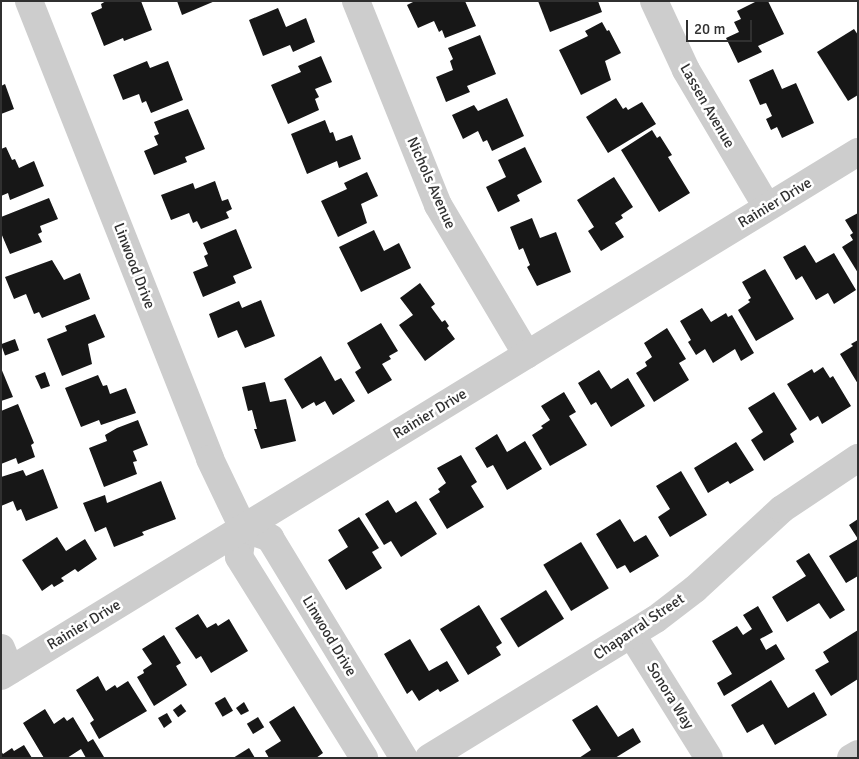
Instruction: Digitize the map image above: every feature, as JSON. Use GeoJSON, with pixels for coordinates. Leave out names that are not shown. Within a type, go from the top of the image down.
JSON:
{"type":"FeatureCollection","features":[{"type":"Feature","properties":{"kind":"street","name":"Linwood Drive"},"geometry":{"type":"LineString","coordinates":[[29,1],[210,459],[243,528],[270,538],[404,758]]}},
{"type":"Feature","properties":{"kind":"street","name":"Nichols Avenue"},"geometry":{"type":"LineString","coordinates":[[356,1],[438,205],[471,264],[527,355]]}},
{"type":"Feature","properties":{"kind":"street","name":"Lassen Avenue"},"geometry":{"type":"LineString","coordinates":[[654,1],[686,70],[767,207]]}},
{"type":"Feature","properties":{"kind":"street","name":"Rainier Drive"},"geometry":{"type":"LineString","coordinates":[[4,665],[243,528],[858,152]]}},
{"type":"Feature","properties":{"kind":"street","name":"Chaparral Street"},"geometry":{"type":"LineString","coordinates":[[429,758],[632,635],[683,598],[782,509],[858,458]]}},
{"type":"Feature","properties":{"kind":"street"},"geometry":{"type":"LineString","coordinates":[[243,528],[239,557],[364,758]]}},
{"type":"Feature","properties":{"kind":"street","name":"Sonora Way"},"geometry":{"type":"LineString","coordinates":[[632,635],[709,758]]}},
{"type":"Feature","properties":{"kind":"street"},"geometry":{"type":"LineString","coordinates":[[851,758],[858,754]]}},
{"type":"Feature","properties":{"kind":"building"},"geometry":{"type":"Polygon","coordinates":[[[106,1],[141,1],[152,30],[124,41],[123,38],[104,46],[91,13],[102,8],[101,4],[106,1]]]}},
{"type":"Feature","properties":{"kind":"building"},"geometry":{"type":"Polygon","coordinates":[[[177,1],[215,1],[182,15],[177,1]]]}},
{"type":"Feature","properties":{"kind":"building"},"geometry":{"type":"Polygon","coordinates":[[[415,1],[465,1],[476,26],[445,38],[442,30],[439,32],[434,21],[418,28],[407,5],[415,1]]]}},
{"type":"Feature","properties":{"kind":"building"},"geometry":{"type":"Polygon","coordinates":[[[538,1],[598,1],[602,12],[550,32],[538,1]]]}},
{"type":"Feature","properties":{"kind":"building"},"geometry":{"type":"Polygon","coordinates":[[[757,1],[768,1],[784,34],[758,46],[762,52],[738,63],[726,38],[739,32],[734,22],[741,19],[737,11],[757,1]]]}},
{"type":"Feature","properties":{"kind":"building"},"geometry":{"type":"Polygon","coordinates":[[[278,8],[286,27],[306,18],[315,42],[293,52],[290,45],[263,56],[249,20],[278,8]]]}},
{"type":"Feature","properties":{"kind":"building"},"geometry":{"type":"Polygon","coordinates":[[[602,22],[607,31],[609,30],[621,53],[605,61],[611,80],[581,95],[559,50],[588,36],[585,31],[602,22]]]}},
{"type":"Feature","properties":{"kind":"building"},"geometry":{"type":"Polygon","coordinates":[[[854,29],[858,35],[858,95],[848,101],[817,52],[854,29]]]}},
{"type":"Feature","properties":{"kind":"building"},"geometry":{"type":"Polygon","coordinates":[[[480,35],[496,74],[467,86],[470,92],[446,102],[436,77],[453,70],[450,61],[453,59],[448,48],[480,35]]]}},
{"type":"Feature","properties":{"kind":"building"},"geometry":{"type":"Polygon","coordinates":[[[321,56],[332,82],[315,89],[319,97],[315,99],[319,110],[288,124],[271,85],[301,72],[298,66],[321,56]]]}},
{"type":"Feature","properties":{"kind":"building"},"geometry":{"type":"Polygon","coordinates":[[[147,61],[150,68],[168,61],[183,100],[151,113],[146,101],[142,103],[139,94],[123,100],[113,75],[147,61]]]}},
{"type":"Feature","properties":{"kind":"building"},"geometry":{"type":"Polygon","coordinates":[[[773,69],[782,89],[796,83],[814,123],[782,138],[777,127],[771,130],[766,119],[772,116],[766,103],[760,105],[749,80],[773,69]]]}},
{"type":"Feature","properties":{"kind":"building"},"geometry":{"type":"Polygon","coordinates":[[[5,84],[14,109],[1,114],[1,86],[5,84]]]}},
{"type":"Feature","properties":{"kind":"building"},"geometry":{"type":"Polygon","coordinates":[[[507,98],[524,136],[492,151],[487,140],[483,142],[478,131],[463,139],[452,115],[474,105],[478,111],[507,98]]]}},
{"type":"Feature","properties":{"kind":"building"},"geometry":{"type":"Polygon","coordinates":[[[616,98],[623,109],[626,107],[628,110],[642,102],[656,124],[608,153],[586,117],[616,98]]]}},
{"type":"Feature","properties":{"kind":"building"},"geometry":{"type":"Polygon","coordinates":[[[188,109],[205,149],[185,157],[187,162],[154,175],[144,151],[158,145],[154,136],[159,134],[154,122],[188,109]]]}},
{"type":"Feature","properties":{"kind":"building"},"geometry":{"type":"Polygon","coordinates":[[[325,120],[330,133],[333,132],[336,141],[352,135],[361,159],[339,168],[337,161],[307,174],[291,134],[325,120]]]}},
{"type":"Feature","properties":{"kind":"building"},"geometry":{"type":"Polygon","coordinates":[[[652,130],[657,138],[660,136],[672,155],[668,157],[690,193],[659,212],[621,150],[652,130]]]}},
{"type":"Feature","properties":{"kind":"building"},"geometry":{"type":"Polygon","coordinates":[[[6,147],[12,160],[15,159],[19,168],[34,161],[44,186],[10,200],[8,193],[1,196],[1,149],[6,147]]]}},
{"type":"Feature","properties":{"kind":"building"},"geometry":{"type":"Polygon","coordinates":[[[525,147],[542,182],[517,195],[520,201],[498,212],[486,187],[506,177],[498,160],[525,147]]]}},
{"type":"Feature","properties":{"kind":"building"},"geometry":{"type":"Polygon","coordinates":[[[367,172],[378,196],[361,204],[367,223],[338,237],[321,201],[347,189],[344,183],[367,172]]]}},
{"type":"Feature","properties":{"kind":"building"},"geometry":{"type":"Polygon","coordinates":[[[614,177],[633,207],[621,215],[623,218],[615,223],[624,237],[601,251],[588,231],[594,227],[577,200],[614,177]]]}},
{"type":"Feature","properties":{"kind":"building"},"geometry":{"type":"Polygon","coordinates":[[[215,181],[222,201],[228,199],[232,209],[226,212],[229,218],[201,229],[197,221],[193,223],[189,213],[171,220],[161,195],[193,183],[195,189],[215,181]]]}},
{"type":"Feature","properties":{"kind":"building"},"geometry":{"type":"Polygon","coordinates":[[[49,198],[58,219],[40,226],[42,232],[38,234],[42,242],[10,254],[1,233],[1,217],[49,198]]]}},
{"type":"Feature","properties":{"kind":"building"},"geometry":{"type":"Polygon","coordinates":[[[858,213],[858,273],[842,247],[853,240],[850,235],[853,233],[845,220],[858,213]]]}},
{"type":"Feature","properties":{"kind":"building"},"geometry":{"type":"Polygon","coordinates":[[[532,218],[540,238],[556,232],[571,272],[537,286],[527,267],[530,265],[523,248],[519,250],[510,227],[532,218]]]}},
{"type":"Feature","properties":{"kind":"building"},"geometry":{"type":"Polygon","coordinates":[[[236,229],[252,268],[233,276],[236,283],[203,297],[193,272],[208,266],[204,256],[208,254],[203,243],[236,229]]]}},
{"type":"Feature","properties":{"kind":"building"},"geometry":{"type":"Polygon","coordinates":[[[374,230],[384,251],[399,243],[411,268],[361,292],[339,247],[374,230]]]}},
{"type":"Feature","properties":{"kind":"building"},"geometry":{"type":"Polygon","coordinates":[[[805,245],[816,263],[834,253],[856,290],[834,304],[828,293],[816,300],[802,276],[796,280],[783,257],[805,245]]]}},
{"type":"Feature","properties":{"kind":"building"},"geometry":{"type":"Polygon","coordinates":[[[52,260],[64,280],[80,273],[90,299],[42,318],[39,312],[34,314],[26,294],[14,299],[5,277],[52,260]]]}},
{"type":"Feature","properties":{"kind":"building"},"geometry":{"type":"Polygon","coordinates":[[[765,269],[794,319],[756,341],[738,310],[750,302],[748,300],[751,298],[742,282],[765,269]]]}},
{"type":"Feature","properties":{"kind":"building"},"geometry":{"type":"Polygon","coordinates":[[[420,283],[435,304],[431,307],[442,322],[445,320],[449,326],[447,328],[455,339],[425,361],[399,325],[413,315],[400,298],[420,283]]]}},
{"type":"Feature","properties":{"kind":"building"},"geometry":{"type":"Polygon","coordinates":[[[261,300],[275,336],[245,348],[237,330],[218,338],[209,314],[239,301],[242,308],[261,300]]]}},
{"type":"Feature","properties":{"kind":"building"},"geometry":{"type":"Polygon","coordinates":[[[702,308],[711,322],[726,313],[728,317],[732,315],[754,353],[741,361],[735,349],[713,363],[705,349],[696,355],[688,342],[691,340],[680,321],[702,308]]]}},
{"type":"Feature","properties":{"kind":"building"},"geometry":{"type":"Polygon","coordinates":[[[95,314],[105,337],[88,344],[92,364],[62,376],[47,339],[67,331],[65,326],[95,314]]]}},
{"type":"Feature","properties":{"kind":"building"},"geometry":{"type":"Polygon","coordinates":[[[381,323],[398,351],[389,356],[391,359],[382,364],[392,380],[368,394],[355,372],[361,368],[347,343],[381,323]]]}},
{"type":"Feature","properties":{"kind":"building"},"geometry":{"type":"Polygon","coordinates":[[[667,328],[686,359],[679,363],[689,380],[654,402],[636,373],[647,366],[645,362],[652,357],[644,343],[667,328]]]}},
{"type":"Feature","properties":{"kind":"building"},"geometry":{"type":"Polygon","coordinates":[[[15,339],[19,350],[5,355],[1,344],[15,339]]]}},
{"type":"Feature","properties":{"kind":"building"},"geometry":{"type":"Polygon","coordinates":[[[858,340],[858,384],[840,354],[853,346],[851,344],[858,340]]]}},
{"type":"Feature","properties":{"kind":"building"},"geometry":{"type":"Polygon","coordinates":[[[321,356],[335,381],[341,378],[355,401],[333,415],[325,401],[316,406],[314,402],[302,409],[284,379],[321,356]]]}},
{"type":"Feature","properties":{"kind":"building"},"geometry":{"type":"Polygon","coordinates":[[[823,367],[830,378],[833,376],[851,406],[822,424],[818,416],[810,421],[787,384],[812,369],[814,373],[823,367]]]}},
{"type":"Feature","properties":{"kind":"building"},"geometry":{"type":"Polygon","coordinates":[[[1,368],[13,397],[1,401],[1,368]]]}},
{"type":"Feature","properties":{"kind":"building"},"geometry":{"type":"Polygon","coordinates":[[[599,370],[611,389],[628,378],[645,406],[611,427],[596,402],[591,405],[578,383],[599,370]]]}},
{"type":"Feature","properties":{"kind":"building"},"geometry":{"type":"Polygon","coordinates":[[[45,372],[50,386],[41,389],[35,376],[45,372]]]}},
{"type":"Feature","properties":{"kind":"building"},"geometry":{"type":"Polygon","coordinates":[[[98,375],[103,386],[107,385],[110,394],[126,388],[136,413],[101,425],[99,420],[81,427],[65,388],[98,375]]]}},
{"type":"Feature","properties":{"kind":"building"},"geometry":{"type":"Polygon","coordinates":[[[265,382],[270,402],[286,399],[296,441],[261,449],[254,429],[257,429],[252,410],[248,411],[242,387],[265,382]]]}},
{"type":"Feature","properties":{"kind":"building"},"geometry":{"type":"Polygon","coordinates":[[[564,392],[576,412],[569,416],[587,445],[550,466],[532,435],[543,428],[541,426],[550,420],[541,406],[564,392]]]}},
{"type":"Feature","properties":{"kind":"building"},"geometry":{"type":"Polygon","coordinates":[[[774,392],[797,429],[790,434],[794,442],[764,461],[751,440],[763,432],[748,408],[774,392]]]}},
{"type":"Feature","properties":{"kind":"building"},"geometry":{"type":"Polygon","coordinates":[[[18,404],[34,443],[31,445],[35,457],[18,464],[16,458],[1,464],[1,411],[18,404]]]}},
{"type":"Feature","properties":{"kind":"building"},"geometry":{"type":"Polygon","coordinates":[[[138,420],[148,445],[133,451],[137,461],[133,462],[137,474],[104,487],[89,448],[107,441],[105,435],[117,428],[138,420]]]}},
{"type":"Feature","properties":{"kind":"building"},"geometry":{"type":"Polygon","coordinates":[[[497,434],[507,452],[525,441],[542,469],[507,490],[493,465],[487,468],[475,448],[497,434]]]}},
{"type":"Feature","properties":{"kind":"building"},"geometry":{"type":"Polygon","coordinates":[[[736,442],[754,470],[730,484],[728,481],[708,493],[694,468],[736,442]]]}},
{"type":"Feature","properties":{"kind":"building"},"geometry":{"type":"Polygon","coordinates":[[[461,455],[477,482],[471,486],[484,507],[447,529],[429,499],[440,492],[438,489],[446,483],[437,468],[461,455]]]}},
{"type":"Feature","properties":{"kind":"building"},"geometry":{"type":"Polygon","coordinates":[[[43,469],[58,508],[26,521],[21,509],[17,511],[13,501],[1,506],[1,477],[23,470],[26,476],[43,469]]]}},
{"type":"Feature","properties":{"kind":"building"},"geometry":{"type":"Polygon","coordinates":[[[681,471],[707,515],[670,537],[658,517],[670,509],[656,486],[681,471]]]}},
{"type":"Feature","properties":{"kind":"building"},"geometry":{"type":"Polygon","coordinates":[[[161,481],[176,519],[142,532],[144,535],[114,547],[106,527],[95,532],[83,503],[105,495],[107,503],[161,481]]]}},
{"type":"Feature","properties":{"kind":"building"},"geometry":{"type":"Polygon","coordinates":[[[388,500],[396,513],[416,501],[437,534],[401,557],[391,541],[384,545],[365,514],[388,500]]]}},
{"type":"Feature","properties":{"kind":"building"},"geometry":{"type":"Polygon","coordinates":[[[359,517],[379,548],[372,552],[382,568],[346,590],[328,560],[348,547],[338,530],[359,517]]]}},
{"type":"Feature","properties":{"kind":"building"},"geometry":{"type":"Polygon","coordinates":[[[620,519],[634,542],[646,535],[659,556],[630,573],[625,565],[617,569],[596,534],[620,519]]]}},
{"type":"Feature","properties":{"kind":"building"},"geometry":{"type":"Polygon","coordinates":[[[858,519],[858,539],[849,525],[858,519]]]}},
{"type":"Feature","properties":{"kind":"building"},"geometry":{"type":"Polygon","coordinates":[[[57,537],[66,551],[85,539],[97,559],[78,572],[75,569],[61,578],[64,581],[54,587],[52,584],[42,591],[22,560],[57,537]]]}},
{"type":"Feature","properties":{"kind":"building"},"geometry":{"type":"Polygon","coordinates":[[[858,539],[858,576],[846,583],[829,556],[858,539]]]}},
{"type":"Feature","properties":{"kind":"building"},"geometry":{"type":"Polygon","coordinates":[[[581,542],[609,588],[571,611],[543,565],[581,542]]]}},
{"type":"Feature","properties":{"kind":"building"},"geometry":{"type":"Polygon","coordinates":[[[809,553],[845,610],[830,619],[819,603],[787,622],[772,597],[806,576],[796,561],[809,553]]]}},
{"type":"Feature","properties":{"kind":"building"},"geometry":{"type":"Polygon","coordinates":[[[546,590],[564,619],[518,647],[500,619],[546,590]]]}},
{"type":"Feature","properties":{"kind":"building"},"geometry":{"type":"Polygon","coordinates":[[[479,605],[502,643],[496,647],[501,655],[468,675],[440,629],[479,605]]]}},
{"type":"Feature","properties":{"kind":"building"},"geometry":{"type":"Polygon","coordinates":[[[758,606],[773,632],[760,639],[766,650],[776,644],[785,659],[724,696],[717,683],[732,674],[712,641],[737,626],[743,635],[752,629],[743,615],[758,606]]]}},
{"type":"Feature","properties":{"kind":"building"},"geometry":{"type":"Polygon","coordinates":[[[198,614],[207,628],[216,623],[218,626],[229,619],[248,651],[211,673],[201,656],[196,659],[175,628],[198,614]]]}},
{"type":"Feature","properties":{"kind":"building"},"geometry":{"type":"Polygon","coordinates":[[[858,630],[858,679],[831,696],[815,670],[829,662],[823,652],[858,630]]]}},
{"type":"Feature","properties":{"kind":"building"},"geometry":{"type":"Polygon","coordinates":[[[164,635],[181,663],[176,666],[187,685],[154,706],[137,677],[144,673],[143,670],[152,664],[142,649],[164,635]]]}},
{"type":"Feature","properties":{"kind":"building"},"geometry":{"type":"Polygon","coordinates":[[[410,639],[429,671],[447,661],[459,681],[440,692],[438,689],[419,701],[412,690],[407,694],[384,654],[410,639]]]}},
{"type":"Feature","properties":{"kind":"building"},"geometry":{"type":"Polygon","coordinates":[[[98,676],[106,691],[115,685],[117,688],[128,681],[147,711],[99,739],[90,723],[94,720],[76,690],[98,676]]]}},
{"type":"Feature","properties":{"kind":"building"},"geometry":{"type":"Polygon","coordinates":[[[771,680],[788,708],[814,692],[827,715],[775,745],[763,724],[747,733],[731,705],[771,680]]]}},
{"type":"Feature","properties":{"kind":"building"},"geometry":{"type":"Polygon","coordinates":[[[225,697],[233,711],[223,717],[215,703],[225,697]]]}},
{"type":"Feature","properties":{"kind":"building"},"geometry":{"type":"Polygon","coordinates":[[[244,702],[249,711],[241,715],[236,708],[244,702]]]}},
{"type":"Feature","properties":{"kind":"building"},"geometry":{"type":"Polygon","coordinates":[[[181,704],[186,711],[178,717],[173,710],[181,704]]]}},
{"type":"Feature","properties":{"kind":"building"},"geometry":{"type":"Polygon","coordinates":[[[597,705],[618,737],[633,728],[641,742],[615,758],[579,758],[591,750],[572,720],[597,705]]]}},
{"type":"Feature","properties":{"kind":"building"},"geometry":{"type":"Polygon","coordinates":[[[294,706],[323,753],[316,758],[269,758],[265,751],[281,741],[269,722],[294,706]]]}},
{"type":"Feature","properties":{"kind":"building"},"geometry":{"type":"Polygon","coordinates":[[[45,709],[54,724],[64,717],[67,721],[73,717],[88,742],[93,739],[104,757],[86,758],[81,749],[67,758],[44,758],[23,723],[45,709]]]}},
{"type":"Feature","properties":{"kind":"building"},"geometry":{"type":"Polygon","coordinates":[[[167,713],[172,722],[164,728],[158,718],[167,713]]]}},
{"type":"Feature","properties":{"kind":"building"},"geometry":{"type":"Polygon","coordinates":[[[258,717],[264,727],[253,734],[247,724],[258,717]]]}},
{"type":"Feature","properties":{"kind":"building"},"geometry":{"type":"Polygon","coordinates":[[[24,745],[32,758],[1,758],[1,751],[3,754],[12,748],[14,751],[24,745]]]}},
{"type":"Feature","properties":{"kind":"building"},"geometry":{"type":"Polygon","coordinates":[[[249,748],[255,758],[233,758],[249,748]]]}}]}
